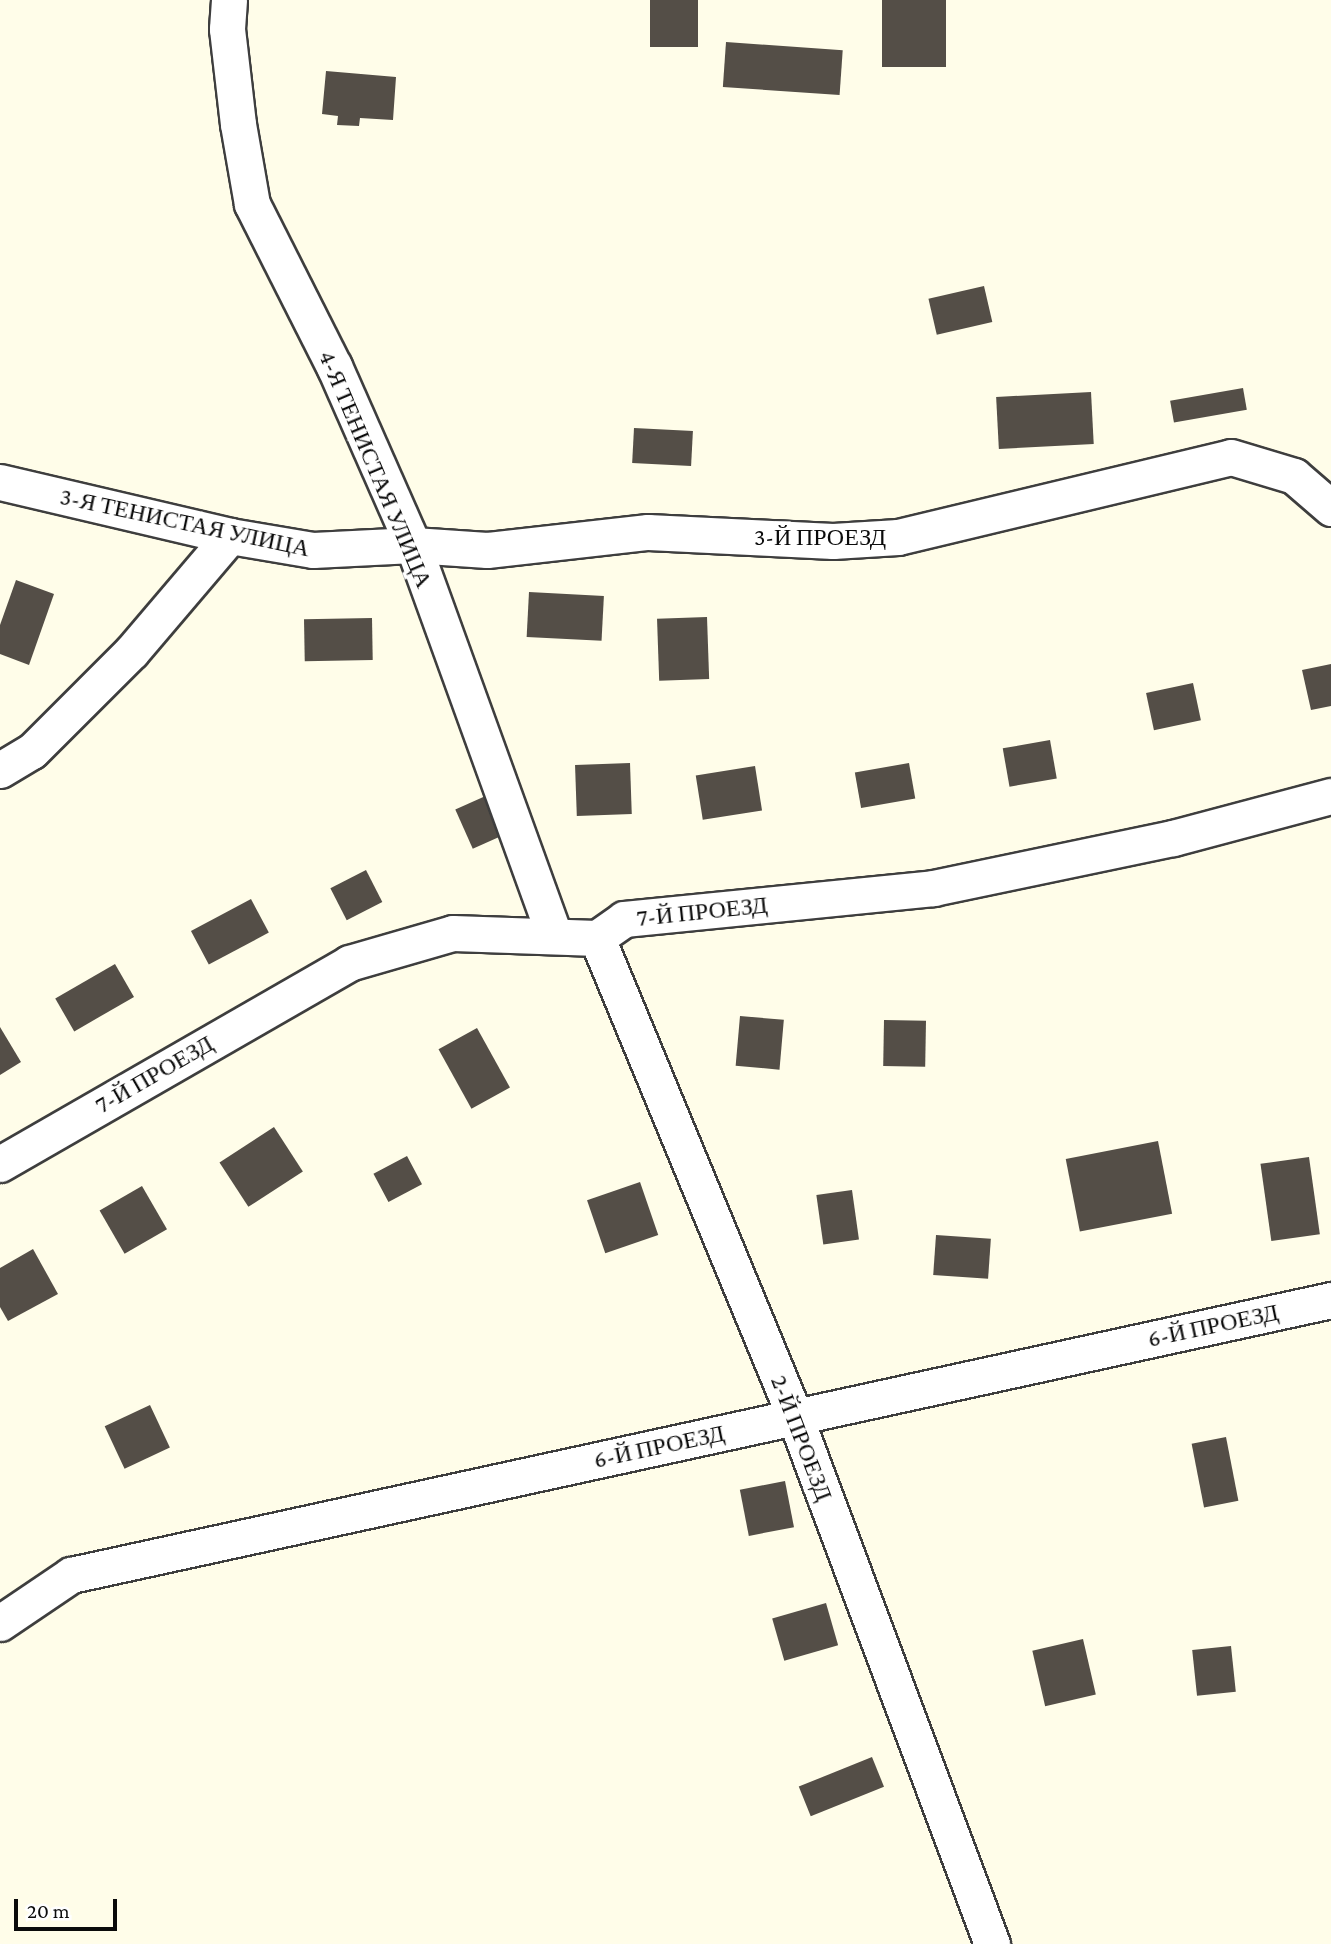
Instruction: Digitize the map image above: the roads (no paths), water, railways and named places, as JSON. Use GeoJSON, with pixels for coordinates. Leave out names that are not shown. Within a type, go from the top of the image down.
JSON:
{"type":"FeatureCollection","features":[{"type":"Feature","properties":{"kind":"street","name":"4-Я ТЕНИСТАЯ УЛИЦА"},"geometry":{"type":"LineString","coordinates":[[229,0],[227,29],[238,124],[252,204],[334,366],[413,545],[554,935]]}},
{"type":"Feature","properties":{"kind":"street","name":"3-Й ПРОЕЗД"},"geometry":{"type":"LineString","coordinates":[[413,545],[487,550],[648,532],[833,541],[898,537],[1231,457],[1294,476],[1331,508]]}},
{"type":"Feature","properties":{"kind":"street","name":"3-Я ТЕНИСТАЯ УЛИЦА"},"geometry":{"type":"LineString","coordinates":[[0,482],[230,536],[313,550],[413,545]]}},
{"type":"Feature","properties":{"kind":"street"},"geometry":{"type":"LineString","coordinates":[[0,770],[32,751],[132,651],[230,536]]}},
{"type":"Feature","properties":{"kind":"street","name":"7-Й ПРОЕЗД"},"geometry":{"type":"LineString","coordinates":[[0,1164],[349,963],[453,933],[554,935],[597,939],[624,919],[933,888],[1173,838],[1331,796]]}},
{"type":"Feature","properties":{"kind":"street","name":"2-Й ПРОЕЗД"},"geometry":{"type":"LineString","coordinates":[[597,939],[795,1417],[992,1944]]}},
{"type":"Feature","properties":{"kind":"street","name":"6-Й ПРОЕЗД"},"geometry":{"type":"LineString","coordinates":[[0,1623],[71,1575],[1331,1300]]}}]}
